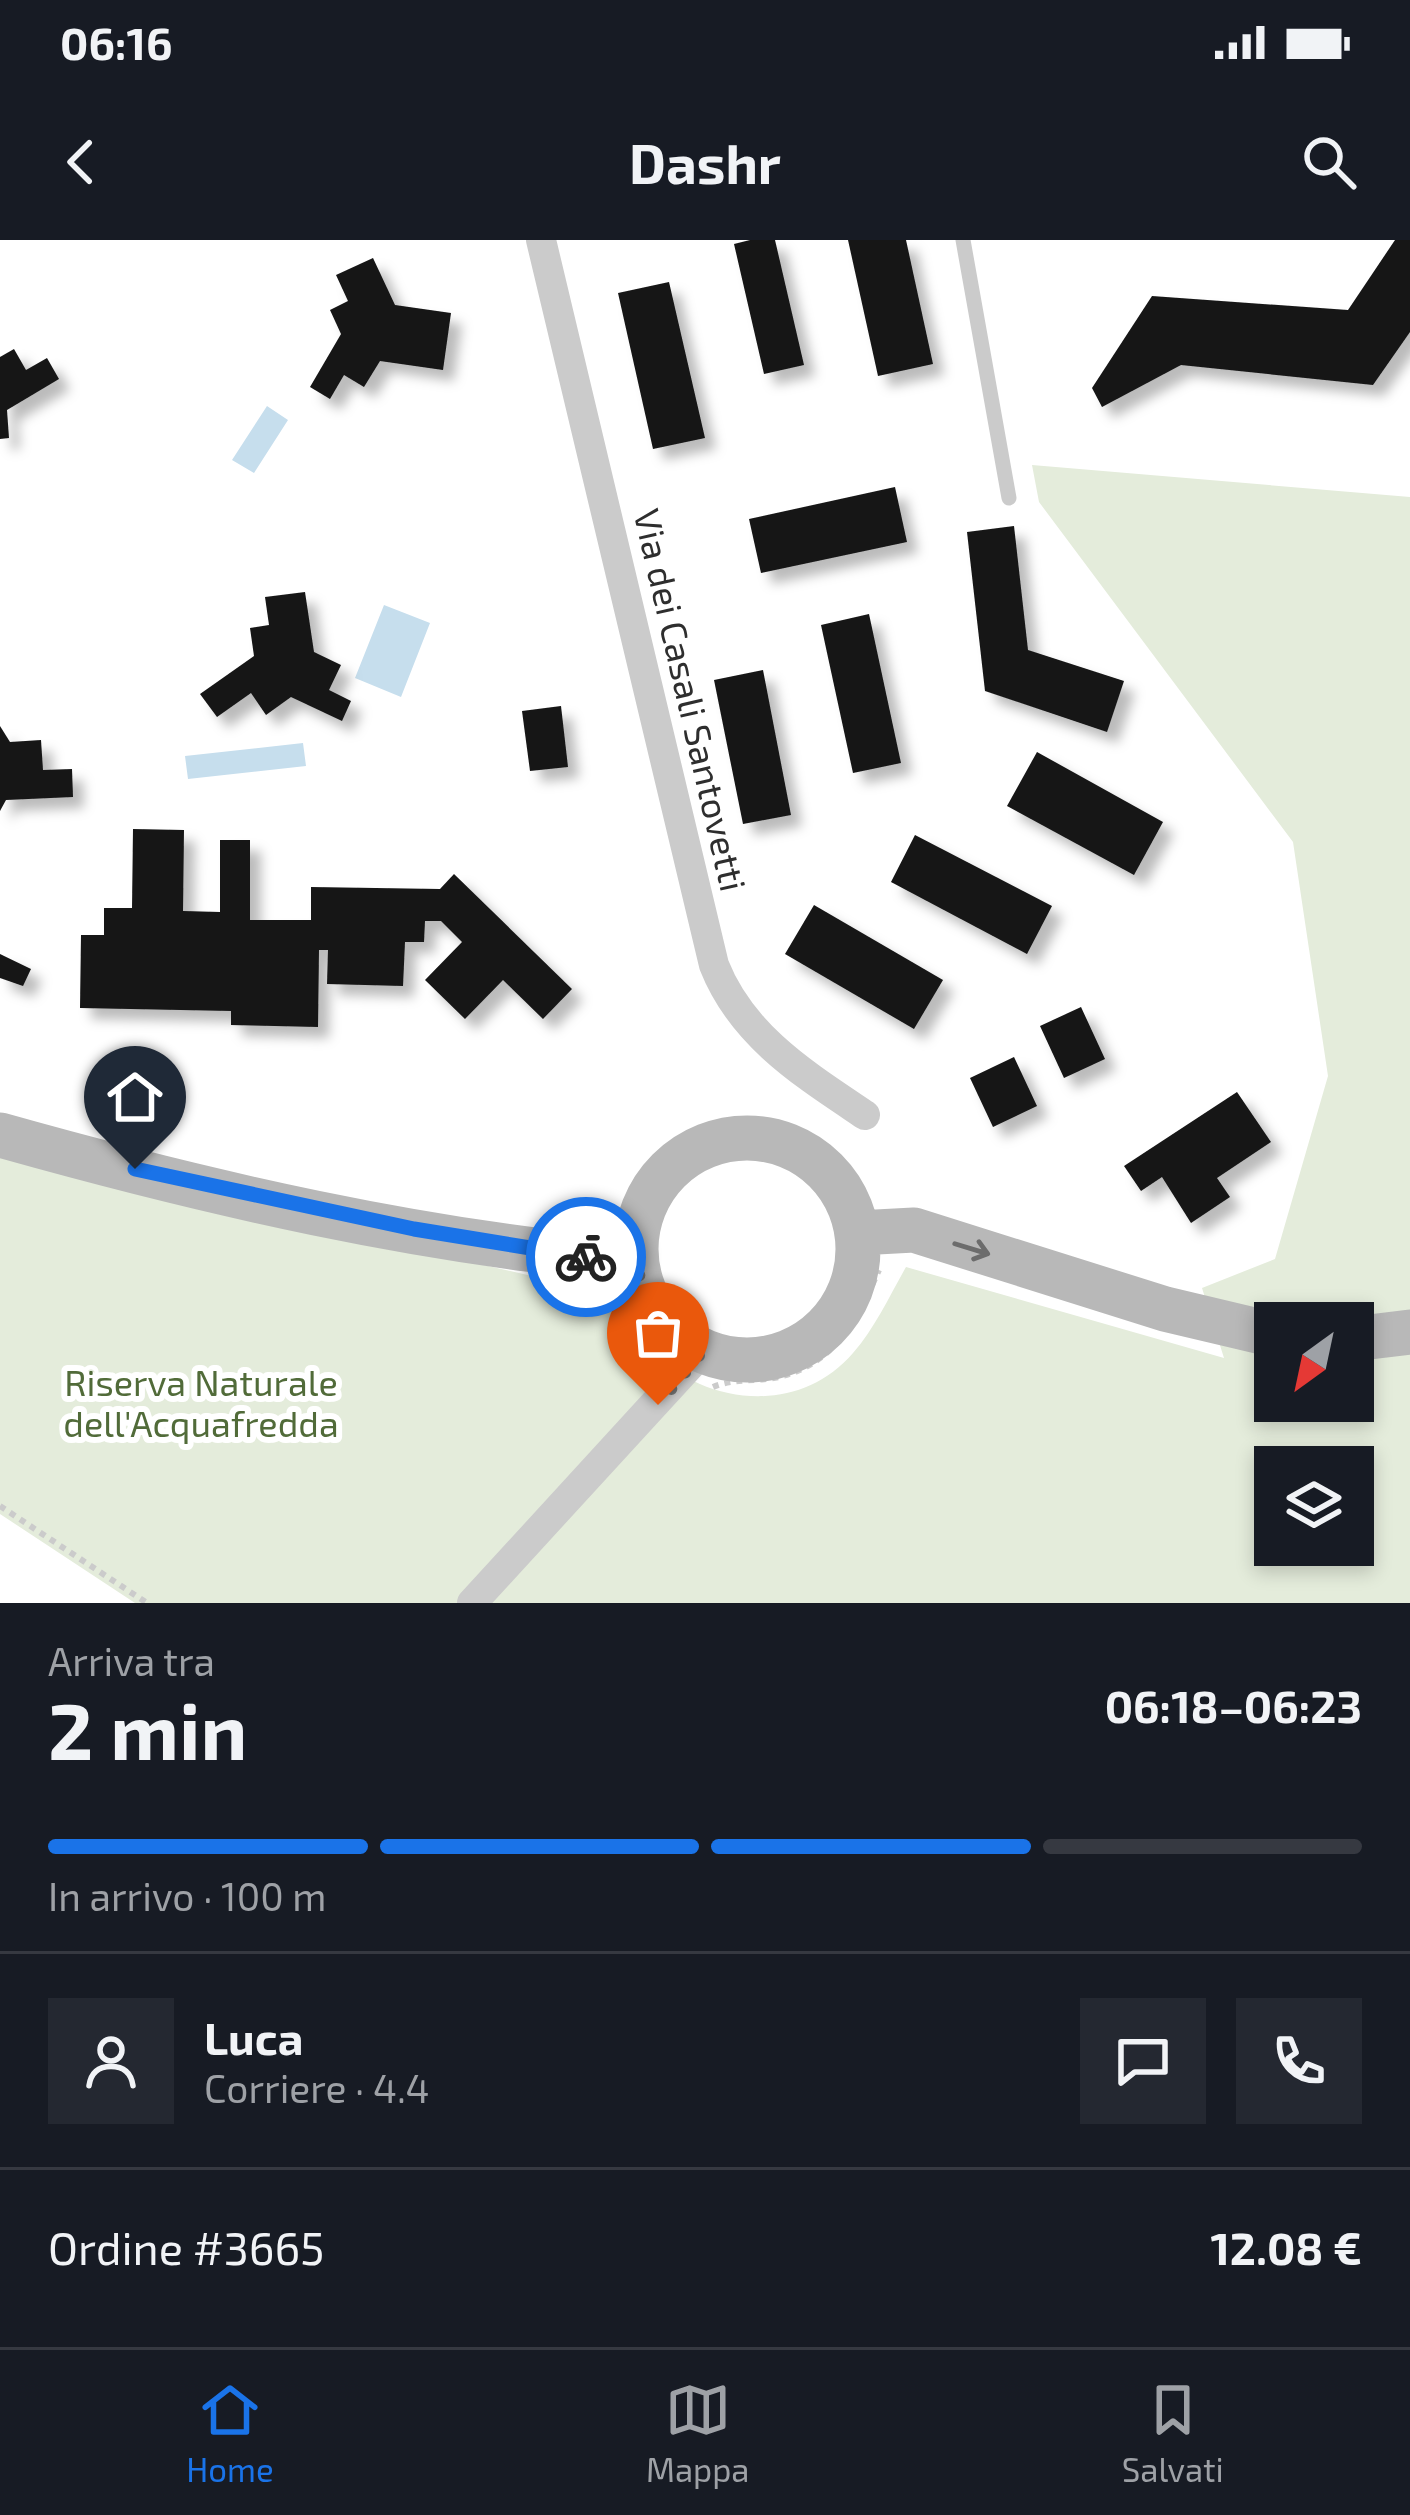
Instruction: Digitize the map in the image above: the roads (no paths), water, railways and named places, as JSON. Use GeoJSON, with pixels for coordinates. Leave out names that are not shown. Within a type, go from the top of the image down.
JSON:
{"type":"FeatureCollection","features":[{"type":"Feature","properties":{"kind":"street","name":"Via dei Casali Santovetti"},"geometry":{"type":"LineString","coordinates":[[542,240],[724,992],[749,1027],[804,1074],[865,1115]]}},
{"type":"Feature","properties":{"kind":"street"},"geometry":{"type":"LineString","coordinates":[[0,1135],[414,1229],[636,1261]]}},
{"type":"Feature","properties":{"kind":"street"},"geometry":{"type":"LineString","coordinates":[[704,1372],[648,1302],[636,1261],[637,1228],[657,1183],[675,1164],[719,1141],[770,1141],[815,1162],[875,1246]]}},
{"type":"Feature","properties":{"kind":"street"},"geometry":{"type":"LineString","coordinates":[[472,1603],[704,1372],[734,1360],[766,1359],[796,1348],[823,1330],[875,1246],[914,1230],[1165,1309],[1254,1330]]}},
{"type":"Feature","properties":{"kind":"street"},"geometry":{"type":"LineString","coordinates":[[1374,1337],[1410,1333]]}},
{"type":"Feature","properties":{"kind":"lane"},"geometry":{"type":"LineString","coordinates":[[963,240],[1009,498]]}},
{"type":"Feature","properties":{"kind":"water"},"geometry":{"type":"Polygon","coordinates":[[[267,406],[288,420],[254,473],[232,460],[267,406]]]}},
{"type":"Feature","properties":{"kind":"water"},"geometry":{"type":"Polygon","coordinates":[[[384,605],[430,623],[401,697],[355,678],[384,605]]]}},
{"type":"Feature","properties":{"kind":"water"},"geometry":{"type":"Polygon","coordinates":[[[303,743],[306,766],[188,779],[185,756],[303,743]]]}},
{"type":"Feature","properties":{"kind":"park label","name":"Riserva Naturale dell'Acquafredda"},"geometry":{"type":"Point","coordinates":[201,1404]}}]}
